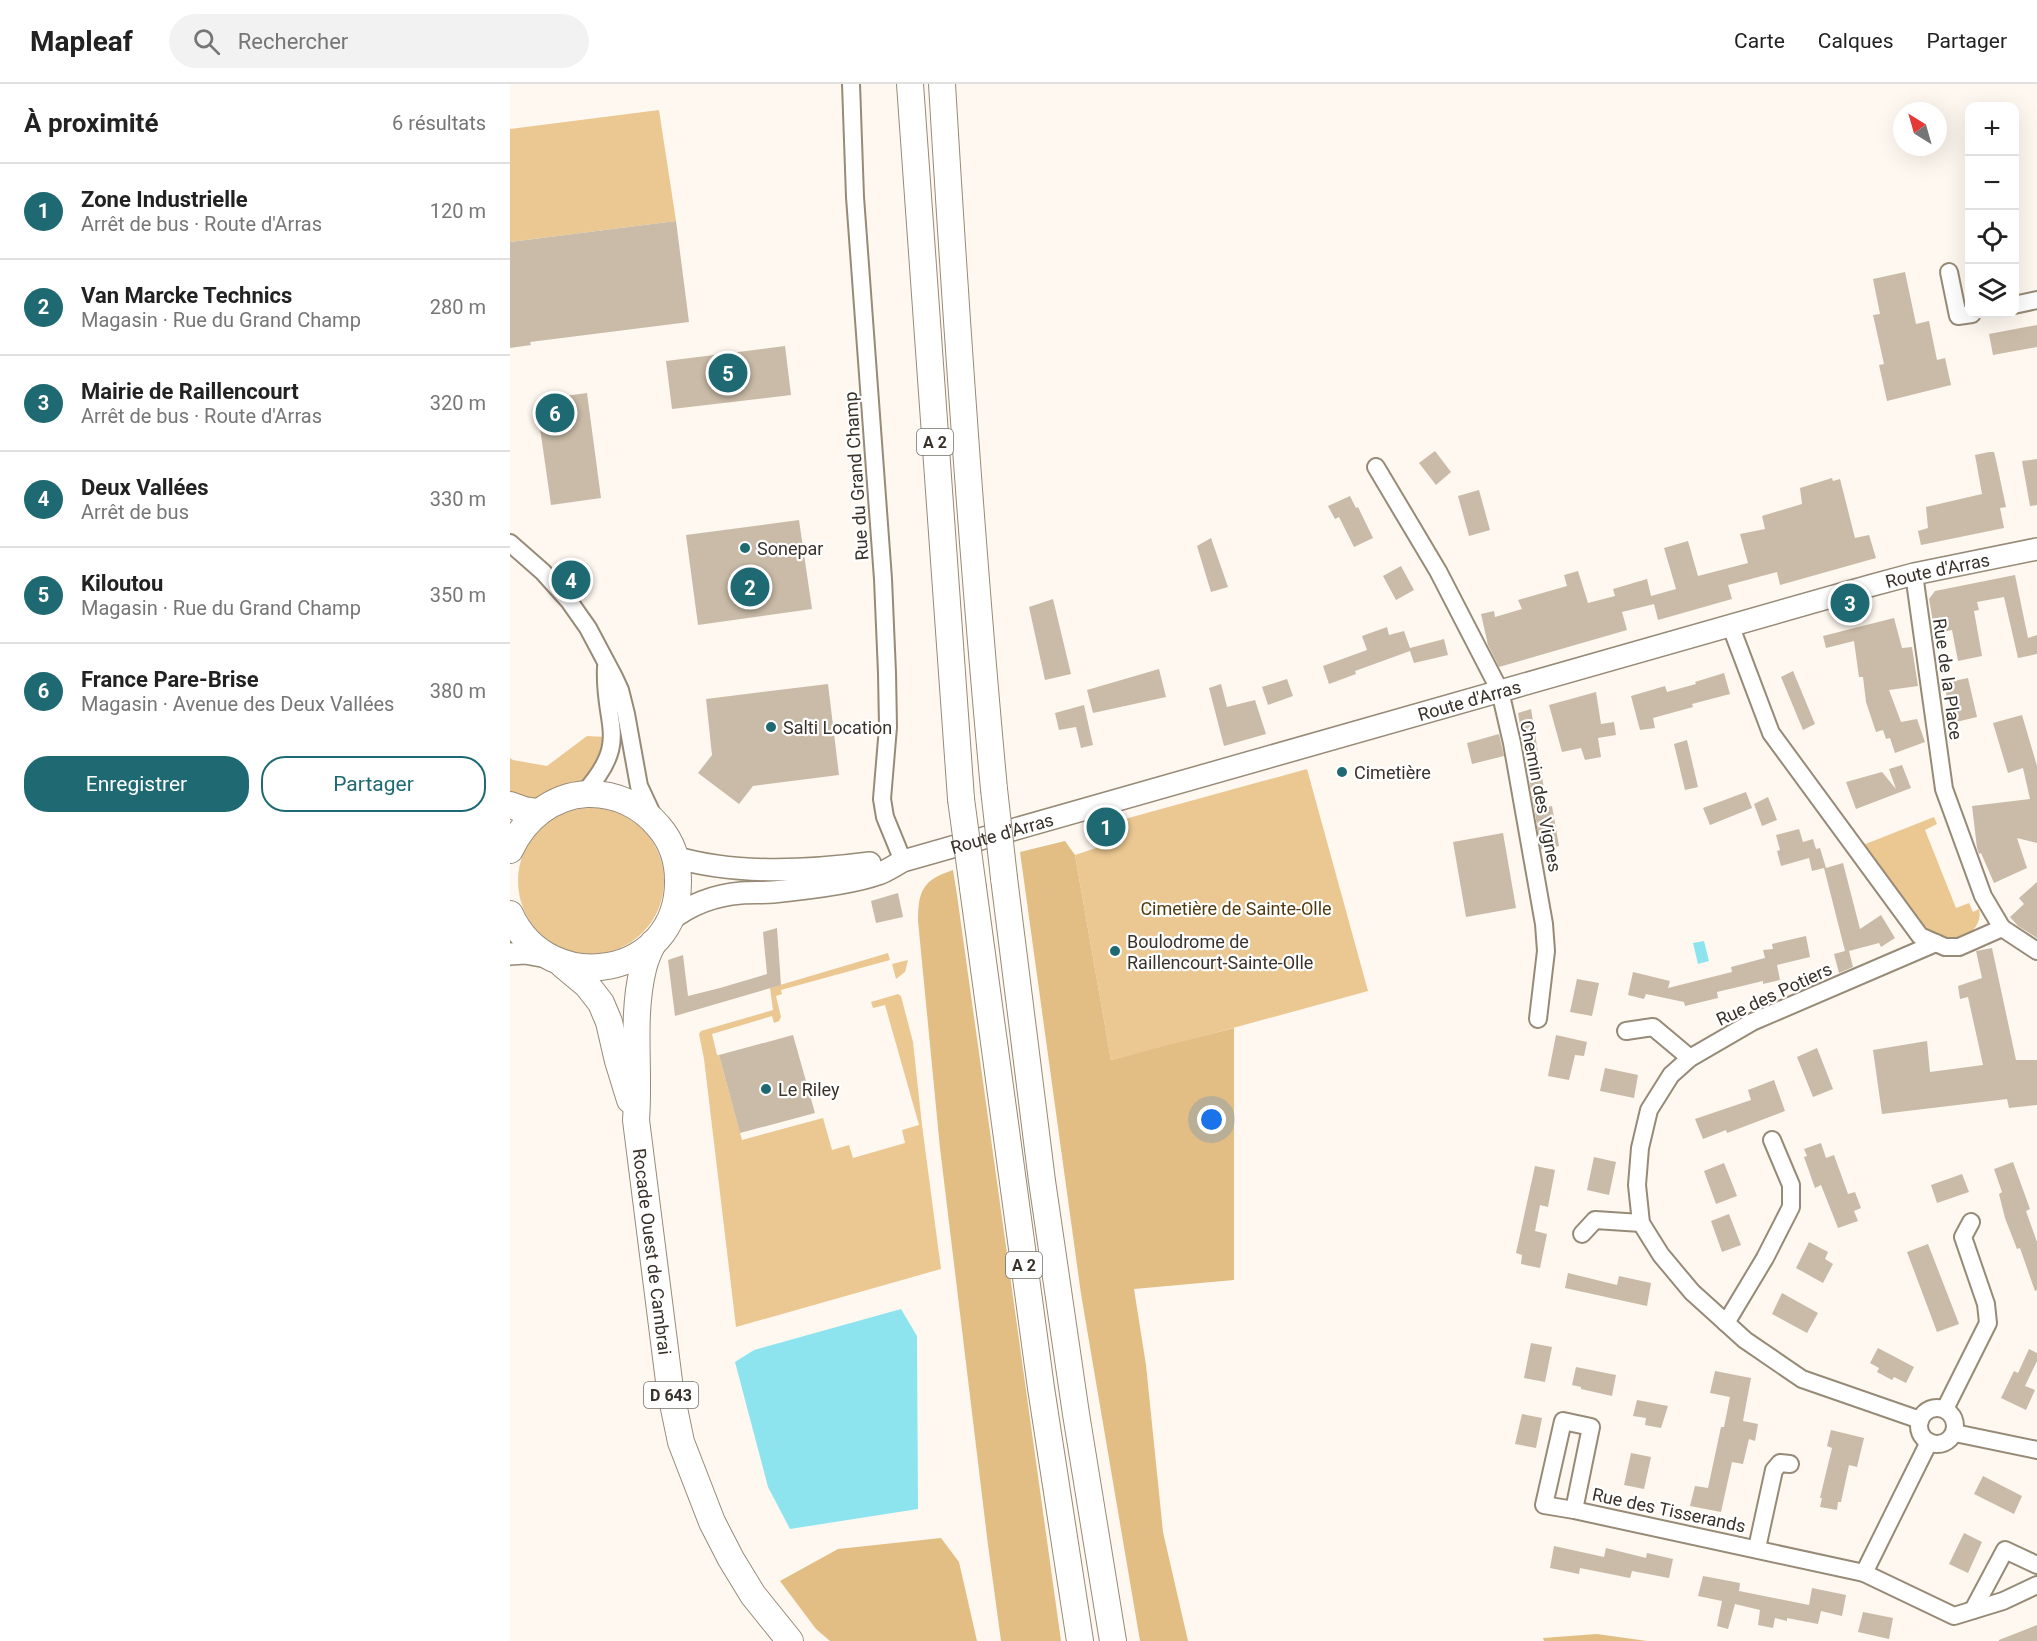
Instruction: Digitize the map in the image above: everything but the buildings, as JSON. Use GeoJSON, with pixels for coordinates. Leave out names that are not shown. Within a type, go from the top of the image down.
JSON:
{"type":"FeatureCollection","features":[{"type":"Feature","properties":{"kind":"highway","name":"A 2"},"geometry":{"type":"LineString","coordinates":[[910,84],[961,799],[1040,1376],[1080,1641]]}},
{"type":"Feature","properties":{"kind":"highway","name":"A 2"},"geometry":{"type":"LineString","coordinates":[[942,84],[962,417],[994,789],[1043,1192],[1113,1641]]}},
{"type":"Feature","properties":{"kind":"highway"},"geometry":{"type":"LineString","coordinates":[[510,850],[522,829],[538,812],[567,797],[584,794],[603,795],[623,800],[646,813],[667,839],[675,857],[678,890],[669,921],[653,943],[629,960],[611,967],[591,969],[555,961]]}},
{"type":"Feature","properties":{"kind":"highway"},"geometry":{"type":"LineString","coordinates":[[510,805],[538,812]]}},
{"type":"Feature","properties":{"kind":"highway","name":"Rocade Ouest de Cambrai"},"geometry":{"type":"LineString","coordinates":[[510,914],[524,938],[587,985],[601,1004],[609,1022],[636,1120],[670,1389],[681,1442],[712,1522],[731,1559],[753,1595],[790,1641]]}},
{"type":"Feature","properties":{"kind":"highway","name":"Rocade Ouest de Cambrai"},"geometry":{"type":"LineString","coordinates":[[636,1120],[639,1085],[637,1007],[643,967],[653,943]]}},
{"type":"Feature","properties":{"kind":"main road","name":"Route d'Arras"},"geometry":{"type":"LineString","coordinates":[[903,861],[1914,574],[2037,549]]}},
{"type":"Feature","properties":{"kind":"main road"},"geometry":{"type":"LineString","coordinates":[[675,857],[706,865],[788,870],[903,861]]}},
{"type":"Feature","properties":{"kind":"main road"},"geometry":{"type":"LineString","coordinates":[[669,921],[681,911],[714,898],[738,893],[773,892],[832,884],[878,874],[903,861]]}},
{"type":"Feature","properties":{"kind":"main road"},"geometry":{"type":"LineString","coordinates":[[510,954],[525,953],[555,961]]}},
{"type":"Feature","properties":{"kind":"street","name":"Rue du Grand Champ"},"geometry":{"type":"LineString","coordinates":[[851,84],[855,197],[883,579],[888,682],[888,727],[882,799],[887,823],[903,861]]}},
{"type":"Feature","properties":{"kind":"street"},"geometry":{"type":"LineString","coordinates":[[1949,273],[1958,316],[1965,315]]}},
{"type":"Feature","properties":{"kind":"street"},"geometry":{"type":"LineString","coordinates":[[2019,304],[2037,300]]}},
{"type":"Feature","properties":{"kind":"street","name":"Chemin des Vignes"},"geometry":{"type":"LineString","coordinates":[[1376,467],[1438,571],[1500,691],[1512,743],[1544,924],[1546,951],[1538,1019]]}},
{"type":"Feature","properties":{"kind":"street"},"geometry":{"type":"LineString","coordinates":[[510,543],[543,572],[568,600],[588,628],[620,690],[639,786],[656,823]]}},
{"type":"Feature","properties":{"kind":"street","name":"Rue de la Place"},"geometry":{"type":"LineString","coordinates":[[1914,574],[1944,789],[1983,896],[2002,928]]}},
{"type":"Feature","properties":{"kind":"street"},"geometry":{"type":"LineString","coordinates":[[1731,627],[1771,733],[1920,936],[1945,947],[1959,947],[2002,928],[2037,951]]}},
{"type":"Feature","properties":{"kind":"street"},"geometry":{"type":"LineString","coordinates":[[584,794],[605,767],[612,746],[612,720],[605,680],[606,666]]}},
{"type":"Feature","properties":{"kind":"street","name":"Rue des Potiers"},"geometry":{"type":"LineString","coordinates":[[1920,1420],[1802,1379],[1745,1340],[1692,1292],[1661,1255],[1641,1223],[1637,1185],[1640,1148],[1649,1110],[1671,1076],[1690,1058],[1752,1022],[1936,943]]}},
{"type":"Feature","properties":{"kind":"street"},"geometry":{"type":"LineString","coordinates":[[1626,1031],[1653,1027],[1690,1058]]}},
{"type":"Feature","properties":{"kind":"street"},"geometry":{"type":"LineString","coordinates":[[1726,1323],[1765,1258],[1791,1207],[1791,1185],[1772,1140]]}},
{"type":"Feature","properties":{"kind":"street"},"geometry":{"type":"LineString","coordinates":[[1582,1234],[1595,1220],[1641,1223]]}},
{"type":"Feature","properties":{"kind":"street"},"geometry":{"type":"LineString","coordinates":[[1945,1409],[1988,1323],[1986,1304],[1963,1237],[1971,1222]]}},
{"type":"Feature","properties":{"kind":"street"},"geometry":{"type":"LineString","coordinates":[[1933,1408],[1945,1409],[1950,1412],[1955,1422],[1955,1433],[1947,1442],[1929,1443],[1921,1436],[1920,1420],[1927,1411],[1933,1408]]}},
{"type":"Feature","properties":{"kind":"street","name":"Rue des Tisserands"},"geometry":{"type":"LineString","coordinates":[[1574,1510],[1591,1427],[1563,1421],[1544,1505],[1757,1548],[1864,1573],[1954,1616],[2003,1601],[2037,1585]]}},
{"type":"Feature","properties":{"kind":"street"},"geometry":{"type":"LineString","coordinates":[[1955,1433],[2037,1450]]}},
{"type":"Feature","properties":{"kind":"street"},"geometry":{"type":"LineString","coordinates":[[1864,1573],[1929,1443]]}},
{"type":"Feature","properties":{"kind":"street","name":"Rue des Tisserands"},"geometry":{"type":"LineString","coordinates":[[1757,1548],[1774,1470],[1780,1463],[1790,1464]]}},
{"type":"Feature","properties":{"kind":"street"},"geometry":{"type":"LineString","coordinates":[[1973,1610],[2005,1550],[2037,1565]]}},
{"type":"Feature","properties":{"kind":"green space"},"geometry":{"type":"Polygon","coordinates":[[[659,110],[676,221],[510,242],[510,129],[659,110]]]}},
{"type":"Feature","properties":{"kind":"green space"},"geometry":{"type":"Polygon","coordinates":[[[587,736],[607,737],[605,757],[587,779],[539,800],[510,799],[510,758],[547,766],[587,736]]]}},
{"type":"Feature","properties":{"kind":"green space","name":"Cimetière de Sainte-Olle"},"geometry":{"type":"Polygon","coordinates":[[[1307,769],[1368,991],[1111,1060],[1075,855],[1108,844],[1103,825],[1307,769]]]}},
{"type":"Feature","properties":{"kind":"green space"},"geometry":{"type":"Polygon","coordinates":[[[591,808],[605,809],[619,814],[632,820],[643,829],[652,840],[658,853],[663,867],[663,895],[658,909],[652,922],[643,933],[632,942],[619,948],[605,953],[591,954],[577,953],[563,948],[550,942],[539,933],[530,922],[524,909],[519,895],[518,881],[519,867],[524,853],[530,840],[539,829],[550,820],[563,814],[577,809],[591,808]]]}},
{"type":"Feature","properties":{"kind":"green space"},"geometry":{"type":"Polygon","coordinates":[[[1934,817],[1937,824],[1925,830],[1956,908],[1969,903],[1973,912],[1979,909],[1980,916],[1974,929],[1956,940],[1940,940],[1928,935],[1863,845],[1934,817]]]}},
{"type":"Feature","properties":{"kind":"green space"},"geometry":{"type":"Polygon","coordinates":[[[888,953],[890,960],[781,990],[782,994],[776,996],[781,1017],[779,1021],[774,1023],[772,1016],[712,1034],[742,1140],[823,1118],[832,1150],[849,1145],[853,1158],[905,1143],[902,1130],[919,1125],[885,1005],[873,1008],[871,1002],[898,994],[901,996],[913,1042],[941,1269],[736,1327],[704,1059],[699,1034],[701,1031],[773,1010],[770,988],[888,953]]]}},
{"type":"Feature","properties":{"kind":"green space"},"geometry":{"type":"Polygon","coordinates":[[[908,960],[905,972],[896,979],[892,964],[908,960]]]}},
{"type":"Feature","properties":{"kind":"shaded area"},"geometry":{"type":"Polygon","coordinates":[[[1065,841],[1075,855],[1111,1060],[1234,1028],[1234,1280],[1134,1289],[1146,1365],[1163,1532],[1188,1641],[1140,1641],[1081,1294],[1020,852],[1065,841]]]}},
{"type":"Feature","properties":{"kind":"shaded area"},"geometry":{"type":"Polygon","coordinates":[[[953,870],[1061,1641],[1001,1641],[940,1148],[918,921],[919,901],[924,888],[935,878],[953,870]]]}},
{"type":"Feature","properties":{"kind":"shaded area"},"geometry":{"type":"Polygon","coordinates":[[[941,1538],[959,1562],[977,1641],[830,1641],[816,1629],[780,1581],[838,1549],[941,1538]]]}},
{"type":"Feature","properties":{"kind":"shaded area"},"geometry":{"type":"Polygon","coordinates":[[[1597,1634],[1647,1641],[1544,1641],[1543,1638],[1597,1634]]]}},
{"type":"Feature","properties":{"kind":"water"},"geometry":{"type":"Polygon","coordinates":[[[1704,941],[1709,961],[1698,964],[1693,943],[1704,941]]]}},
{"type":"Feature","properties":{"kind":"water"},"geometry":{"type":"Polygon","coordinates":[[[901,1309],[917,1336],[918,1509],[790,1529],[768,1487],[735,1362],[754,1350],[901,1309]]]}},
{"type":"Feature","properties":{"kind":"place","name":"Kiloutou"},"geometry":{"type":"Point","coordinates":[728,373]}},
{"type":"Feature","properties":{"kind":"place","name":"France Pare-Brise"},"geometry":{"type":"Point","coordinates":[555,413]}},
{"type":"Feature","properties":{"kind":"place","name":"Sonepar"},"geometry":{"type":"Point","coordinates":[745,548]}},
{"type":"Feature","properties":{"kind":"place","name":"Deux Vallées"},"geometry":{"type":"Point","coordinates":[571,580]}},
{"type":"Feature","properties":{"kind":"place","name":"Van Marcke Technics"},"geometry":{"type":"Point","coordinates":[750,587]}},
{"type":"Feature","properties":{"kind":"place","name":"Mairie de Raillencourt"},"geometry":{"type":"Point","coordinates":[1850,603]}},
{"type":"Feature","properties":{"kind":"place","name":"Salti Location"},"geometry":{"type":"Point","coordinates":[771,727]}},
{"type":"Feature","properties":{"kind":"place","name":"Cimetière"},"geometry":{"type":"Point","coordinates":[1342,772]}},
{"type":"Feature","properties":{"kind":"place","name":"Zone Industrielle"},"geometry":{"type":"Point","coordinates":[1106,827]}},
{"type":"Feature","properties":{"kind":"place","name":"Boulodrome de Raillencourt-Sainte-Olle"},"geometry":{"type":"Point","coordinates":[1115,951]}},
{"type":"Feature","properties":{"kind":"place","name":"Le Riley"},"geometry":{"type":"Point","coordinates":[766,1089]}}]}
